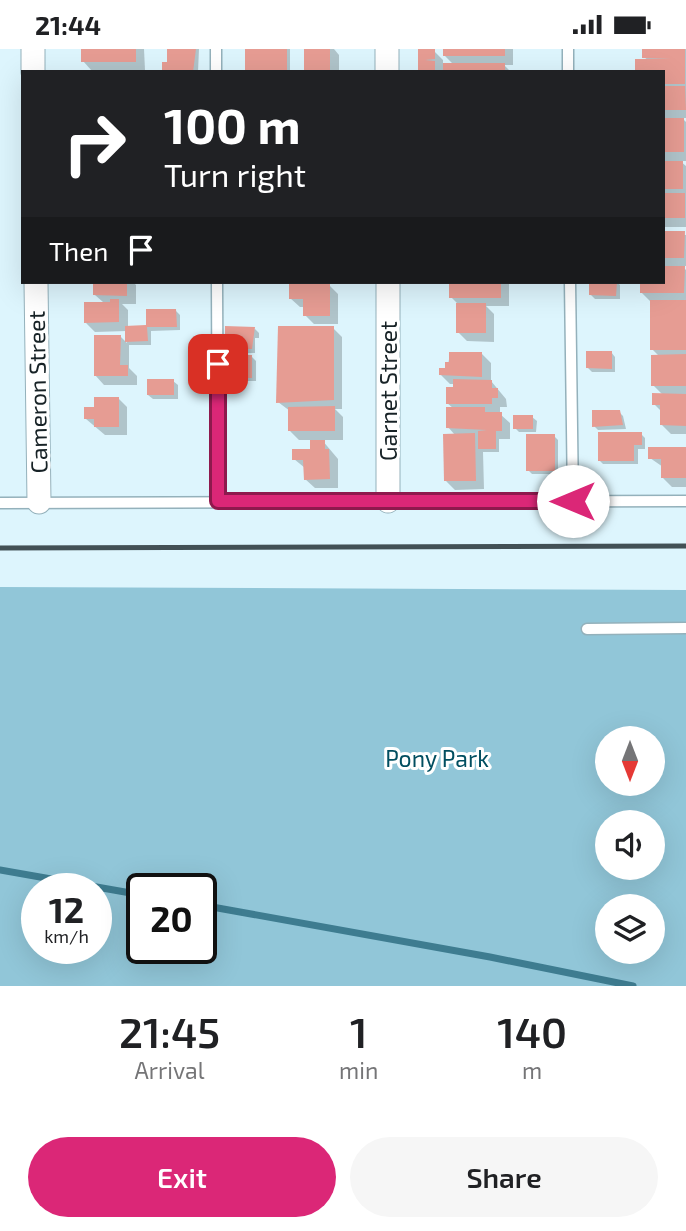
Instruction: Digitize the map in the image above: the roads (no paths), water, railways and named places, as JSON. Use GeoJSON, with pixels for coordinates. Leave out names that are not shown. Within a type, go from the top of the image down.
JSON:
{"type":"FeatureCollection","features":[{"type":"Feature","properties":{"kind":"street"},"geometry":{"type":"LineString","coordinates":[[33,49],[33,70]]}},
{"type":"Feature","properties":{"kind":"street"},"geometry":{"type":"LineString","coordinates":[[387,49],[387,70]]}},
{"type":"Feature","properties":{"kind":"street","name":"Cameron Street"},"geometry":{"type":"LineString","coordinates":[[36,284],[39,502]]}},
{"type":"Feature","properties":{"kind":"street","name":"Garnet Street"},"geometry":{"type":"LineString","coordinates":[[388,284],[388,501]]}},
{"type":"Feature","properties":{"kind":"lane"},"geometry":{"type":"LineString","coordinates":[[216,49],[216,70]]}},
{"type":"Feature","properties":{"kind":"lane"},"geometry":{"type":"LineString","coordinates":[[568,49],[568,70]]}},
{"type":"Feature","properties":{"kind":"lane"},"geometry":{"type":"LineString","coordinates":[[217,284],[218,501]]}},
{"type":"Feature","properties":{"kind":"lane"},"geometry":{"type":"LineString","coordinates":[[570,284],[573,501]]}},
{"type":"Feature","properties":{"kind":"lane"},"geometry":{"type":"LineString","coordinates":[[0,503],[686,501]]}},
{"type":"Feature","properties":{"kind":"lane"},"geometry":{"type":"LineString","coordinates":[[587,629],[686,628]]}},
{"type":"Feature","properties":{"kind":"waterway"},"geometry":{"type":"LineString","coordinates":[[0,870],[126,892]]}},
{"type":"Feature","properties":{"kind":"waterway"},"geometry":{"type":"LineString","coordinates":[[217,908],[490,957],[633,986]]}},
{"type":"Feature","properties":{"kind":"railway"},"geometry":{"type":"LineString","coordinates":[[0,548],[686,546]]}},
{"type":"Feature","properties":{"kind":"park label","name":"Pony Park"},"geometry":{"type":"Point","coordinates":[437,758]}}]}
